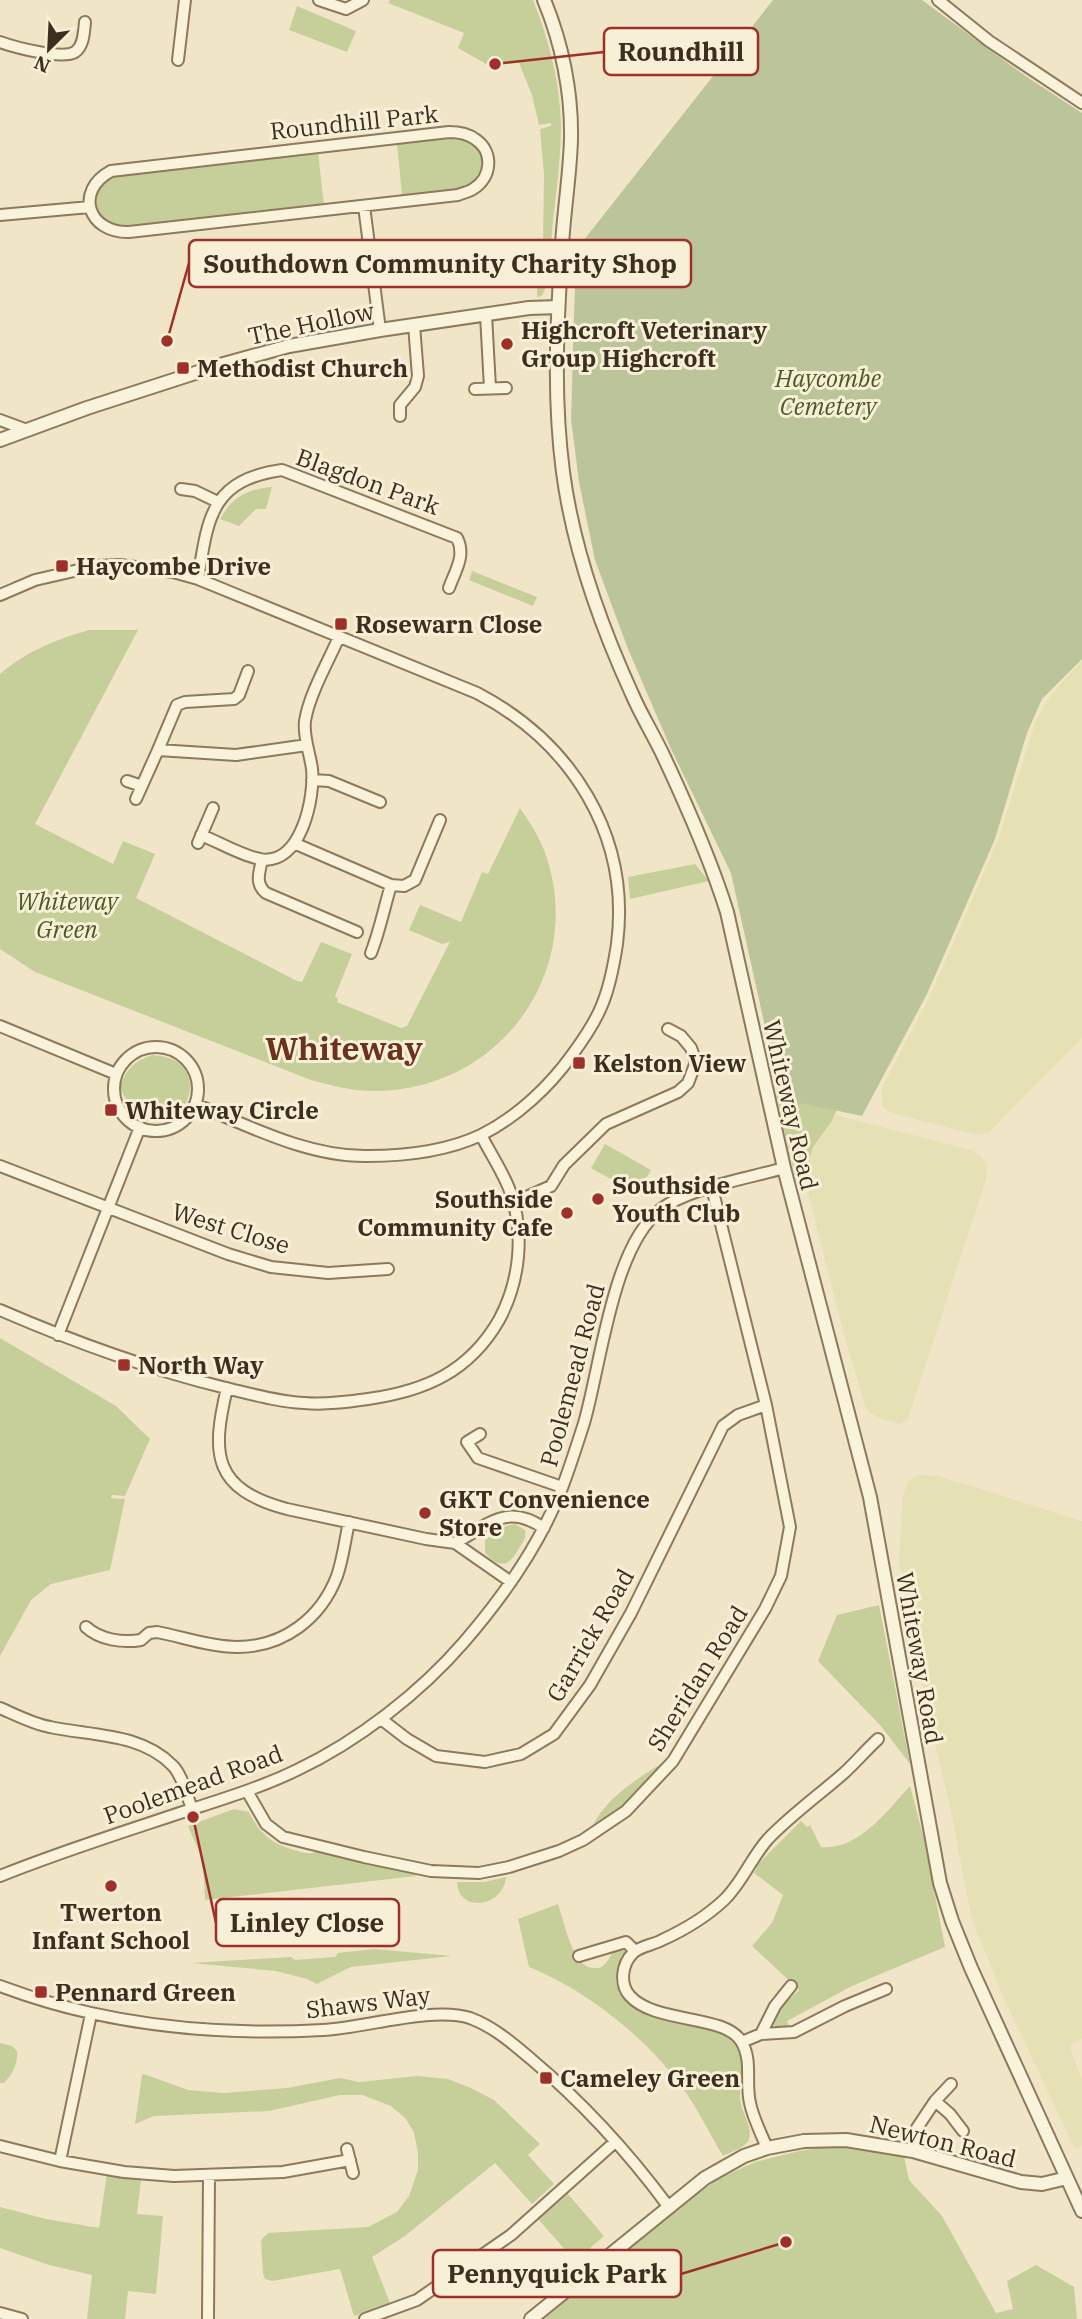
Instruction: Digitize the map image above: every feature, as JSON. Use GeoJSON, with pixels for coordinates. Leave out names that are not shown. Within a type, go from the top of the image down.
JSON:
{"type":"FeatureCollection","features":[{"type":"Feature","properties":{"kind":"street"},"geometry":{"type":"LineString","coordinates":[[178,60],[185,0]]}},
{"type":"Feature","properties":{"kind":"street"},"geometry":{"type":"LineString","coordinates":[[319,0],[346,9],[363,0]]}},
{"type":"Feature","properties":{"kind":"street","name":"Whiteway Road"},"geometry":{"type":"LineString","coordinates":[[544,0],[551,16],[567,81],[570,122],[558,307],[556,401],[563,473],[582,561],[601,620],[715,875],[727,912],[784,1168],[870,1497],[940,1883],[971,1968],[1082,2211]]}},
{"type":"Feature","properties":{"kind":"street"},"geometry":{"type":"LineString","coordinates":[[937,0],[989,41],[1082,103]]}},
{"type":"Feature","properties":{"kind":"street"},"geometry":{"type":"LineString","coordinates":[[0,42],[29,51],[69,54],[76,52],[81,46],[85,22]]}},
{"type":"Feature","properties":{"kind":"street","name":"Roundhill Park"},"geometry":{"type":"LineString","coordinates":[[449,132],[473,137],[485,149],[489,163],[487,173],[473,190],[458,195],[364,206],[116,232],[103,228],[93,217],[89,207],[97,183],[111,171],[449,132]]}},
{"type":"Feature","properties":{"kind":"street"},"geometry":{"type":"LineString","coordinates":[[364,206],[380,330]]}},
{"type":"Feature","properties":{"kind":"street"},"geometry":{"type":"LineString","coordinates":[[0,215],[89,207]]}},
{"type":"Feature","properties":{"kind":"street","name":"The Hollow"},"geometry":{"type":"LineString","coordinates":[[0,440],[255,355],[316,340],[558,307]]}},
{"type":"Feature","properties":{"kind":"street"},"geometry":{"type":"LineString","coordinates":[[486,315],[490,388]]}},
{"type":"Feature","properties":{"kind":"street"},"geometry":{"type":"LineString","coordinates":[[400,416],[400,405],[415,387],[418,376],[414,325]]}},
{"type":"Feature","properties":{"kind":"street"},"geometry":{"type":"LineString","coordinates":[[475,389],[506,388]]}},
{"type":"Feature","properties":{"kind":"street"},"geometry":{"type":"LineString","coordinates":[[0,420],[27,430]]}},
{"type":"Feature","properties":{"kind":"street","name":"Blagdon Park"},"geometry":{"type":"LineString","coordinates":[[198,579],[206,533],[218,502],[238,482],[260,473],[282,470],[457,538],[462,547],[462,555],[449,588]]}},
{"type":"Feature","properties":{"kind":"street"},"geometry":{"type":"LineString","coordinates":[[181,489],[195,491],[218,502]]}},
{"type":"Feature","properties":{"kind":"street"},"geometry":{"type":"LineString","coordinates":[[2,589],[96,566],[145,568],[198,579],[477,693],[519,718],[542,737],[581,782],[603,828],[619,898],[619,926],[614,963],[602,1006],[561,1071],[539,1094],[511,1115],[481,1135],[448,1146],[405,1154],[364,1157],[292,1142],[195,1104]]}},
{"type":"Feature","properties":{"kind":"street"},"geometry":{"type":"LineString","coordinates":[[213,808],[199,839],[262,860],[275,858],[296,844],[308,810],[312,780],[304,728],[307,711],[339,637]]}},
{"type":"Feature","properties":{"kind":"street"},"geometry":{"type":"LineString","coordinates":[[136,799],[177,705],[185,702],[234,699],[239,695],[248,671]]}},
{"type":"Feature","properties":{"kind":"street"},"geometry":{"type":"LineString","coordinates":[[158,750],[236,755],[307,745]]}},
{"type":"Feature","properties":{"kind":"street"},"geometry":{"type":"LineString","coordinates":[[127,780],[142,786]]}},
{"type":"Feature","properties":{"kind":"street"},"geometry":{"type":"LineString","coordinates":[[312,780],[329,781],[380,802]]}},
{"type":"Feature","properties":{"kind":"street"},"geometry":{"type":"LineString","coordinates":[[367,797],[372,784]]}},
{"type":"Feature","properties":{"kind":"street"},"geometry":{"type":"LineString","coordinates":[[296,844],[391,884],[404,886],[415,880],[440,820]]}},
{"type":"Feature","properties":{"kind":"street"},"geometry":{"type":"LineString","coordinates":[[262,860],[258,879],[260,888],[358,932]]}},
{"type":"Feature","properties":{"kind":"street"},"geometry":{"type":"LineString","coordinates":[[370,953],[383,923],[382,911],[391,884]]}},
{"type":"Feature","properties":{"kind":"street"},"geometry":{"type":"LineString","coordinates":[[0,1026],[116,1074]]}},
{"type":"Feature","properties":{"kind":"street"},"geometry":{"type":"LineString","coordinates":[[513,1203],[551,1186],[564,1165],[606,1124],[678,1092],[688,1083],[696,1062],[691,1048],[681,1036],[668,1029]]}},
{"type":"Feature","properties":{"kind":"street"},"geometry":{"type":"LineString","coordinates":[[151,1047],[170,1049],[188,1061],[195,1074],[198,1089],[195,1104],[188,1116],[177,1125],[163,1130],[140,1128],[126,1118],[118,1106],[114,1090],[116,1074],[124,1061],[135,1052],[151,1047]]}},
{"type":"Feature","properties":{"kind":"street"},"geometry":{"type":"LineString","coordinates":[[58,1335],[140,1128]]}},
{"type":"Feature","properties":{"kind":"street"},"geometry":{"type":"LineString","coordinates":[[0,1310],[58,1335],[180,1378],[303,1404],[342,1403],[402,1393],[426,1386],[471,1357],[486,1340],[503,1312],[516,1273],[519,1251],[513,1203],[481,1135]]}},
{"type":"Feature","properties":{"kind":"street","name":"West Close"},"geometry":{"type":"LineString","coordinates":[[0,1166],[107,1209],[271,1267],[328,1273],[388,1269]]}},
{"type":"Feature","properties":{"kind":"street","name":"Poolemead Road"},"geometry":{"type":"LineString","coordinates":[[0,1876],[247,1791],[298,1770],[381,1719],[463,1643],[511,1582],[544,1528],[562,1488],[584,1422],[621,1275],[635,1241],[660,1210],[677,1199],[784,1168]]}},
{"type":"Feature","properties":{"kind":"street","name":"Sheridan Road"},"geometry":{"type":"LineString","coordinates":[[247,1791],[266,1824],[283,1837],[431,1871],[478,1872],[509,1867],[559,1851],[583,1840],[626,1811],[673,1761],[765,1609],[781,1576],[790,1527],[766,1405],[712,1188]]}},
{"type":"Feature","properties":{"kind":"street"},"geometry":{"type":"LineString","coordinates":[[227,1388],[218,1426],[219,1455],[235,1483],[248,1495],[265,1504],[455,1543],[511,1582]]}},
{"type":"Feature","properties":{"kind":"street","name":"Garrick Road"},"geometry":{"type":"LineString","coordinates":[[381,1719],[436,1756],[485,1762],[522,1754],[554,1734],[590,1685],[632,1613],[723,1426],[738,1415],[766,1405]]}},
{"type":"Feature","properties":{"kind":"street"},"geometry":{"type":"LineString","coordinates":[[480,1434],[467,1442],[478,1458],[562,1488]]}},
{"type":"Feature","properties":{"kind":"street"},"geometry":{"type":"LineString","coordinates":[[455,1543],[504,1516],[529,1518],[544,1528]]}},
{"type":"Feature","properties":{"kind":"street"},"geometry":{"type":"LineString","coordinates":[[86,1627],[100,1636],[123,1641],[141,1640],[149,1633],[157,1632],[238,1647],[283,1637],[314,1616],[327,1596],[338,1573],[349,1522]]}},
{"type":"Feature","properties":{"kind":"street"},"geometry":{"type":"LineString","coordinates":[[0,1708],[50,1727],[126,1739],[160,1754],[175,1767],[192,1809]]}},
{"type":"Feature","properties":{"kind":"street"},"geometry":{"type":"LineString","coordinates":[[767,2148],[750,2104],[748,2063],[742,2042],[735,2033],[726,2028],[678,2018],[639,2003],[625,1988],[625,1965],[635,1951],[661,1941],[699,1920],[726,1898],[753,1856],[769,1838],[849,1776],[877,1739]]}},
{"type":"Feature","properties":{"kind":"street"},"geometry":{"type":"LineString","coordinates":[[579,1956],[626,1942],[635,1951]]}},
{"type":"Feature","properties":{"kind":"street","name":"Shaws Way"},"geometry":{"type":"LineString","coordinates":[[0,1986],[91,2014],[165,2026],[247,2032],[343,2029],[433,2014],[468,2017],[502,2035],[555,2080],[593,2116],[668,2206]]}},
{"type":"Feature","properties":{"kind":"street"},"geometry":{"type":"LineString","coordinates":[[761,2034],[775,2006],[791,1986]]}},
{"type":"Feature","properties":{"kind":"street"},"geometry":{"type":"LineString","coordinates":[[742,2042],[761,2034],[794,2032],[886,1989]]}},
{"type":"Feature","properties":{"kind":"street"},"geometry":{"type":"LineString","coordinates":[[60,2161],[91,2014]]}},
{"type":"Feature","properties":{"kind":"street"},"geometry":{"type":"LineString","coordinates":[[913,2151],[917,2128],[935,2101],[951,2084]]}},
{"type":"Feature","properties":{"kind":"street"},"geometry":{"type":"LineString","coordinates":[[935,2101],[963,2131]]}},
{"type":"Feature","properties":{"kind":"street","name":"Newton Road"},"geometry":{"type":"LineString","coordinates":[[531,2319],[668,2206],[723,2167],[784,2143],[823,2139],[846,2140],[913,2151],[1021,2182],[1042,2184],[1067,2178]]}},
{"type":"Feature","properties":{"kind":"street"},"geometry":{"type":"LineString","coordinates":[[365,2319],[417,2300],[511,2235],[615,2142]]}},
{"type":"Feature","properties":{"kind":"street"},"geometry":{"type":"LineString","coordinates":[[0,2146],[60,2161],[124,2172],[174,2176],[283,2172],[349,2154],[353,2173]]}},
{"type":"Feature","properties":{"kind":"street"},"geometry":{"type":"LineString","coordinates":[[208,2319],[209,2175]]}},
{"type":"Feature","properties":{"kind":"street"},"geometry":{"type":"LineString","coordinates":[[0,2313],[22,2319]]}},
{"type":"Feature","properties":{"kind":"shaded area"},"geometry":{"type":"Polygon","coordinates":[[[1082,661],[1082,1038],[988,1133],[977,1135],[892,1113],[883,1107],[881,1089],[930,996],[998,840],[1036,720],[1051,694],[1082,661]]]}},
{"type":"Feature","properties":{"kind":"shaded area"},"geometry":{"type":"Polygon","coordinates":[[[836,1115],[971,1150],[980,1155],[987,1167],[987,1176],[908,1419],[900,1424],[881,1419],[870,1413],[865,1406],[804,1177],[813,1144],[836,1115]]]}},
{"type":"Feature","properties":{"kind":"shaded area"},"geometry":{"type":"Polygon","coordinates":[[[918,1475],[939,1476],[1082,1521],[1082,2039],[1069,2046],[1082,2079],[1082,2145],[1075,2149],[1002,1994],[971,1917],[899,1561],[903,1495],[908,1481],[918,1475]]]}},
{"type":"Feature","properties":{"kind":"green space"},"geometry":{"type":"Polygon","coordinates":[[[390,0],[533,0],[553,61],[560,109],[560,155],[551,244],[543,242],[544,175],[540,129],[551,126],[551,123],[539,125],[532,95],[519,63],[488,65],[458,48],[464,33],[388,3],[390,0]]]}},
{"type":"Feature","properties":{"kind":"green space","name":"Haycombe Cemetery"},"geometry":{"type":"Polygon","coordinates":[[[773,0],[922,0],[1027,77],[1082,113],[1082,659],[1042,699],[1027,733],[995,839],[927,994],[862,1116],[781,1099],[731,873],[672,751],[628,649],[595,560],[579,482],[571,419],[576,250],[773,0]]]}},
{"type":"Feature","properties":{"kind":"green space"},"geometry":{"type":"Polygon","coordinates":[[[297,6],[356,31],[347,52],[289,30],[297,6]]]}},
{"type":"Feature","properties":{"kind":"green space"},"geometry":{"type":"Polygon","coordinates":[[[456,137],[472,143],[480,152],[481,169],[476,178],[467,185],[454,189],[402,195],[397,143],[456,137]]]}},
{"type":"Feature","properties":{"kind":"green space"},"geometry":{"type":"Polygon","coordinates":[[[318,152],[324,205],[121,229],[102,218],[95,203],[100,188],[117,175],[318,152]]]}},
{"type":"Feature","properties":{"kind":"green space"},"geometry":{"type":"Polygon","coordinates":[[[551,252],[548,282],[542,296],[537,297],[537,281],[525,264],[551,252]]]}},
{"type":"Feature","properties":{"kind":"green space"},"geometry":{"type":"Polygon","coordinates":[[[272,487],[266,509],[256,509],[239,526],[220,519],[241,495],[272,487]]]}},
{"type":"Feature","properties":{"kind":"green space"},"geometry":{"type":"Polygon","coordinates":[[[472,571],[537,597],[533,606],[469,580],[472,571]]]}},
{"type":"Feature","properties":{"kind":"green space","name":"Whiteway Green"},"geometry":{"type":"Polygon","coordinates":[[[89,630],[138,630],[35,824],[113,864],[123,841],[155,854],[136,898],[297,981],[302,982],[321,942],[352,954],[335,996],[337,1002],[401,1028],[407,1026],[450,942],[442,944],[409,930],[420,905],[461,922],[482,872],[488,874],[520,808],[544,850],[555,894],[554,937],[544,977],[524,1013],[497,1044],[463,1069],[423,1085],[379,1091],[345,1088],[311,1080],[35,972],[0,949],[0,674],[42,647],[89,630]]]}},
{"type":"Feature","properties":{"kind":"green space"},"geometry":{"type":"Polygon","coordinates":[[[695,864],[709,881],[630,899],[628,877],[695,864]]]}},
{"type":"Feature","properties":{"kind":"green space"},"geometry":{"type":"Polygon","coordinates":[[[153,1055],[169,1058],[182,1066],[189,1077],[190,1090],[186,1103],[178,1113],[167,1120],[152,1122],[135,1117],[120,1088],[132,1067],[153,1055]]]}},
{"type":"Feature","properties":{"kind":"green space"},"geometry":{"type":"Polygon","coordinates":[[[776,1095],[837,1110],[813,1147],[804,1174],[795,1177],[776,1095]]]}},
{"type":"Feature","properties":{"kind":"green space"},"geometry":{"type":"Polygon","coordinates":[[[605,1144],[651,1170],[637,1194],[591,1168],[605,1144]]]}},
{"type":"Feature","properties":{"kind":"green space"},"geometry":{"type":"Polygon","coordinates":[[[0,1338],[116,1406],[150,1439],[125,1496],[112,1495],[111,1498],[125,1499],[110,1570],[51,1584],[31,1600],[0,1656],[0,1338]]]}},
{"type":"Feature","properties":{"kind":"green space"},"geometry":{"type":"Polygon","coordinates":[[[515,1524],[525,1530],[524,1541],[508,1562],[500,1564],[485,1553],[485,1540],[506,1526],[515,1524]]]}},
{"type":"Feature","properties":{"kind":"green space"},"geometry":{"type":"Polygon","coordinates":[[[879,1605],[910,1764],[880,1725],[818,1661],[837,1615],[879,1605]]]}},
{"type":"Feature","properties":{"kind":"green space"},"geometry":{"type":"Polygon","coordinates":[[[667,1760],[635,1796],[592,1827],[615,1797],[667,1760]]]}},
{"type":"Feature","properties":{"kind":"green space"},"geometry":{"type":"Polygon","coordinates":[[[910,1786],[924,1839],[945,1947],[852,1986],[787,2021],[789,2026],[775,2026],[773,2023],[781,2007],[799,1990],[752,1946],[772,1923],[783,1895],[754,1873],[759,1863],[801,1821],[807,1827],[810,1825],[821,1847],[835,1847],[847,1843],[871,1827],[910,1786]]]}},
{"type":"Feature","properties":{"kind":"green space"},"geometry":{"type":"Polygon","coordinates":[[[234,1809],[249,1812],[267,1837],[286,1848],[305,1853],[316,1852],[417,1875],[205,1900],[203,1861],[188,1826],[234,1809]]]}},
{"type":"Feature","properties":{"kind":"green space"},"geometry":{"type":"Polygon","coordinates":[[[506,1877],[497,1895],[481,1903],[465,1899],[459,1892],[457,1882],[484,1882],[506,1877]]]}},
{"type":"Feature","properties":{"kind":"green space"},"geometry":{"type":"Polygon","coordinates":[[[558,1904],[570,1943],[587,1967],[600,1968],[614,1952],[625,1951],[616,1982],[618,1990],[631,2003],[668,2021],[723,2032],[741,2047],[744,2068],[740,2097],[750,2134],[745,2145],[723,2156],[687,2094],[650,2050],[592,2001],[529,1967],[518,1919],[558,1904]]]}},
{"type":"Feature","properties":{"kind":"green space"},"geometry":{"type":"Polygon","coordinates":[[[374,1949],[452,1956],[351,1967],[317,1984],[276,1971],[191,1963],[335,1957],[338,1953],[374,1949]]]}},
{"type":"Feature","properties":{"kind":"green space","name":"Pennard Green"},"geometry":{"type":"Polygon","coordinates":[[[0,2043],[12,2046],[17,2051],[14,2069],[4,2083],[0,2083],[0,2043]]]}},
{"type":"Feature","properties":{"kind":"green space","name":"Cameley Green"},"geometry":{"type":"Polygon","coordinates":[[[144,2074],[188,2090],[223,2093],[287,2088],[340,2078],[359,2082],[417,2076],[448,2079],[494,2100],[540,2144],[528,2155],[554,2184],[532,2204],[495,2163],[405,2236],[372,2257],[390,2303],[354,2316],[340,2269],[272,2281],[265,2279],[261,2240],[268,2233],[368,2227],[397,2212],[409,2196],[418,2170],[414,2132],[405,2118],[391,2106],[362,2095],[340,2095],[269,2111],[154,2116],[135,2124],[144,2074]]]}},
{"type":"Feature","properties":{"kind":"green space"},"geometry":{"type":"Polygon","coordinates":[[[833,2146],[904,2156],[909,2180],[942,2216],[996,2313],[1013,2309],[1007,2281],[1036,2265],[1074,2287],[1077,2319],[544,2319],[669,2215],[718,2179],[755,2162],[833,2146]]]}},
{"type":"Feature","properties":{"kind":"green space"},"geometry":{"type":"Polygon","coordinates":[[[107,2173],[141,2180],[137,2214],[163,2216],[156,2294],[128,2291],[125,2319],[87,2319],[92,2275],[49,2265],[0,2248],[0,2207],[46,2219],[99,2228],[107,2173]]]}},
{"type":"Feature","properties":{"kind":"green space"},"geometry":{"type":"Polygon","coordinates":[[[568,2194],[604,2236],[575,2261],[538,2219],[568,2194]]]}},
{"type":"Feature","properties":{"kind":"place","name":"Roundhill"},"geometry":{"type":"Point","coordinates":[495,64]}},
{"type":"Feature","properties":{"kind":"place","name":"Southdown Community Charity Shop"},"geometry":{"type":"Point","coordinates":[167,341]}},
{"type":"Feature","properties":{"kind":"place","name":"Highcroft Veterinary Group Highcroft"},"geometry":{"type":"Point","coordinates":[507,344]}},
{"type":"Feature","properties":{"kind":"place","name":"Methodist Church"},"geometry":{"type":"Point","coordinates":[183,368]}},
{"type":"Feature","properties":{"kind":"place","name":"Haycombe Drive"},"geometry":{"type":"Point","coordinates":[62,566]}},
{"type":"Feature","properties":{"kind":"place","name":"Rosewarn Close"},"geometry":{"type":"Point","coordinates":[341,624]}},
{"type":"Feature","properties":{"kind":"place","name":"Kelston View"},"geometry":{"type":"Point","coordinates":[579,1063]}},
{"type":"Feature","properties":{"kind":"place","name":"Whiteway Circle"},"geometry":{"type":"Point","coordinates":[111,1110]}},
{"type":"Feature","properties":{"kind":"place","name":"Southside Youth Club"},"geometry":{"type":"Point","coordinates":[598,1199]}},
{"type":"Feature","properties":{"kind":"place","name":"Southside Community Cafe"},"geometry":{"type":"Point","coordinates":[567,1213]}},
{"type":"Feature","properties":{"kind":"place","name":"North Way"},"geometry":{"type":"Point","coordinates":[124,1365]}},
{"type":"Feature","properties":{"kind":"place","name":"GKT Convenience Store"},"geometry":{"type":"Point","coordinates":[425,1513]}},
{"type":"Feature","properties":{"kind":"place","name":"Linley Close"},"geometry":{"type":"Point","coordinates":[193,1817]}},
{"type":"Feature","properties":{"kind":"place","name":"Twerton Infant School"},"geometry":{"type":"Point","coordinates":[111,1886]}},
{"type":"Feature","properties":{"kind":"place","name":"Pennard Green"},"geometry":{"type":"Point","coordinates":[41,1992]}},
{"type":"Feature","properties":{"kind":"place","name":"Cameley Green"},"geometry":{"type":"Point","coordinates":[546,2078]}},
{"type":"Feature","properties":{"kind":"place","name":"Pennyquick Park"},"geometry":{"type":"Point","coordinates":[786,2242]}},
{"type":"Feature","properties":{"kind":"district","name":"Whiteway"},"geometry":{"type":"Point","coordinates":[344,1048]}}]}
